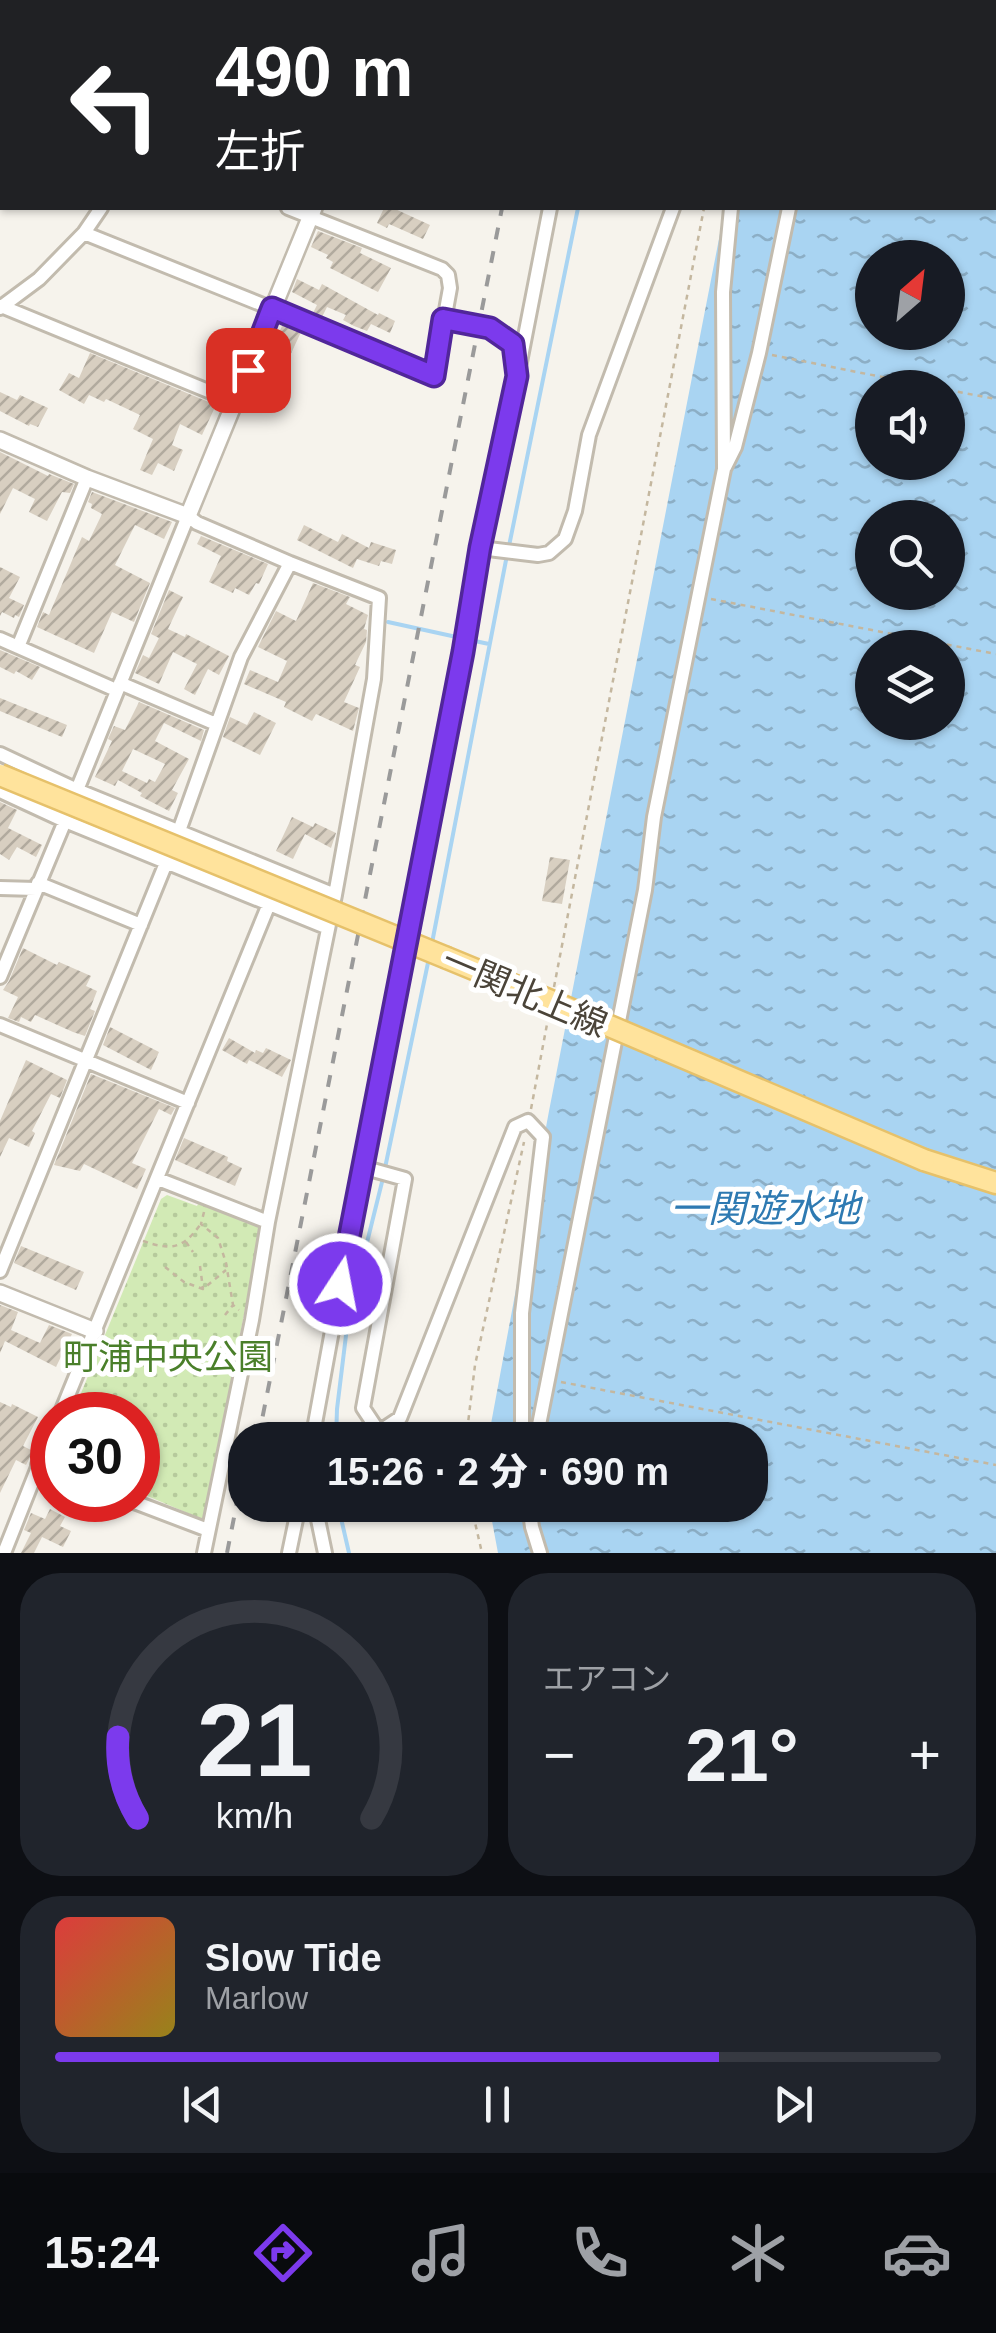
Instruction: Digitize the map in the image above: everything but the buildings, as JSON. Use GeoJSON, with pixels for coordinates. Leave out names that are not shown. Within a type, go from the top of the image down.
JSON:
{"type":"FeatureCollection","features":[{"type":"Feature","properties":{"kind":"main road","name":"一関北上線"},"geometry":{"type":"LineString","coordinates":[[0,775],[532,993],[924,1160],[996,1183]]}},
{"type":"Feature","properties":{"kind":"street"},"geometry":{"type":"LineString","coordinates":[[1,307],[39,279],[84,233],[100,210]]}},
{"type":"Feature","properties":{"kind":"street"},"geometry":{"type":"LineString","coordinates":[[316,1422],[468,624],[488,549],[550,210]]}},
{"type":"Feature","properties":{"kind":"street"},"geometry":{"type":"LineString","coordinates":[[488,549],[538,555],[549,553],[565,539],[575,512],[590,435],[672,210]]}},
{"type":"Feature","properties":{"kind":"street"},"geometry":{"type":"LineString","coordinates":[[540,1422],[724,470],[724,292],[731,210]]}},
{"type":"Feature","properties":{"kind":"street"},"geometry":{"type":"LineString","coordinates":[[724,470],[735,447],[790,210]]}},
{"type":"Feature","properties":{"kind":"street"},"geometry":{"type":"LineString","coordinates":[[77,790],[118,686],[235,402],[272,308],[312,212],[442,269],[448,275],[450,288],[434,376],[272,308],[84,233]]}},
{"type":"Feature","properties":{"kind":"street"},"geometry":{"type":"LineString","coordinates":[[1,307],[235,402]]}},
{"type":"Feature","properties":{"kind":"street"},"geometry":{"type":"LineString","coordinates":[[443,319],[490,328],[504,336],[513,344],[517,376]]}},
{"type":"Feature","properties":{"kind":"street"},"geometry":{"type":"LineString","coordinates":[[0,440],[379,598],[374,679],[335,895],[204,1553]]}},
{"type":"Feature","properties":{"kind":"street"},"geometry":{"type":"LineString","coordinates":[[18,647],[87,478]]}},
{"type":"Feature","properties":{"kind":"street"},"geometry":{"type":"LineString","coordinates":[[0,1271],[179,831],[241,657],[290,563]]}},
{"type":"Feature","properties":{"kind":"street"},"geometry":{"type":"LineString","coordinates":[[0,639],[216,724]]}},
{"type":"Feature","properties":{"kind":"street"},"geometry":{"type":"LineString","coordinates":[[0,754],[77,790],[335,895]]}},
{"type":"Feature","properties":{"kind":"street"},"geometry":{"type":"LineString","coordinates":[[0,791],[328,928]]}},
{"type":"Feature","properties":{"kind":"street"},"geometry":{"type":"LineString","coordinates":[[0,976],[65,821]]}},
{"type":"Feature","properties":{"kind":"street"},"geometry":{"type":"LineString","coordinates":[[0,888],[37,886],[140,926]]}},
{"type":"Feature","properties":{"kind":"street"},"geometry":{"type":"LineString","coordinates":[[69,1392],[269,904]]}},
{"type":"Feature","properties":{"kind":"street"},"geometry":{"type":"LineString","coordinates":[[0,1025],[188,1103]]}},
{"type":"Feature","properties":{"kind":"street"},"geometry":{"type":"LineString","coordinates":[[366,1168],[405,1179],[363,1408],[380,1432],[400,1418],[515,1126],[528,1121],[543,1137],[522,1313],[522,1422]]}},
{"type":"Feature","properties":{"kind":"street"},"geometry":{"type":"LineString","coordinates":[[158,1179],[268,1222]]}},
{"type":"Feature","properties":{"kind":"street"},"geometry":{"type":"LineString","coordinates":[[0,1293],[94,1332]]}},
{"type":"Feature","properties":{"kind":"street"},"geometry":{"type":"LineString","coordinates":[[4,1553],[30,1486]]}},
{"type":"Feature","properties":{"kind":"street"},"geometry":{"type":"LineString","coordinates":[[160,1512],[208,1530]]}},
{"type":"Feature","properties":{"kind":"street"},"geometry":{"type":"LineString","coordinates":[[289,1553],[295,1522]]}},
{"type":"Feature","properties":{"kind":"street"},"geometry":{"type":"LineString","coordinates":[[319,1522],[325,1553]]}},
{"type":"Feature","properties":{"kind":"street"},"geometry":{"type":"LineString","coordinates":[[531,1522],[540,1553]]}},
{"type":"Feature","properties":{"kind":"path"},"geometry":{"type":"LineString","coordinates":[[553,988],[704,210]]}},
{"type":"Feature","properties":{"kind":"path"},"geometry":{"type":"LineString","coordinates":[[758,352],[855,372]]}},
{"type":"Feature","properties":{"kind":"path"},"geometry":{"type":"LineString","coordinates":[[965,393],[996,399]]}},
{"type":"Feature","properties":{"kind":"path"},"geometry":{"type":"LineString","coordinates":[[699,596],[996,654]]}},
{"type":"Feature","properties":{"kind":"path"},"geometry":{"type":"LineString","coordinates":[[468,1422],[476,1365],[550,1007]]}},
{"type":"Feature","properties":{"kind":"path"},"geometry":{"type":"LineString","coordinates":[[133,1237],[167,1249],[185,1241],[201,1224],[207,1199]]}},
{"type":"Feature","properties":{"kind":"path"},"geometry":{"type":"LineString","coordinates":[[201,1224],[218,1238],[233,1306],[252,1320]]}},
{"type":"Feature","properties":{"kind":"path"},"geometry":{"type":"LineString","coordinates":[[185,1241],[193,1252]]}},
{"type":"Feature","properties":{"kind":"path"},"geometry":{"type":"LineString","coordinates":[[200,1266],[202,1288]]}},
{"type":"Feature","properties":{"kind":"path"},"geometry":{"type":"LineString","coordinates":[[166,1267],[184,1282],[202,1288]]}},
{"type":"Feature","properties":{"kind":"path"},"geometry":{"type":"LineString","coordinates":[[202,1288],[227,1270]]}},
{"type":"Feature","properties":{"kind":"path"},"geometry":{"type":"LineString","coordinates":[[225,1314],[233,1306]]}},
{"type":"Feature","properties":{"kind":"path"},"geometry":{"type":"LineString","coordinates":[[554,1381],[996,1465]]}},
{"type":"Feature","properties":{"kind":"path"},"geometry":{"type":"LineString","coordinates":[[475,1522],[482,1553]]}},
{"type":"Feature","properties":{"kind":"green space","name":"町浦中央公園"},"geometry":{"type":"Polygon","coordinates":[[[167,1195],[197,1206],[199,1202],[216,1206],[261,1227],[204,1520],[160,1501],[160,1392],[81,1392],[161,1199],[167,1195]]]}},
{"type":"Feature","properties":{"kind":"water","name":"一関遊水地"},"geometry":{"type":"Polygon","coordinates":[[[725,210],[996,210],[996,1553],[498,1553],[492,1522],[768,1522],[768,1422],[491,1422],[725,210]]]}},
{"type":"Feature","properties":{"kind":"waterway"},"geometry":{"type":"LineString","coordinates":[[509,546],[578,210]]}},
{"type":"Feature","properties":{"kind":"waterway"},"geometry":{"type":"LineString","coordinates":[[432,943],[507,555]]}},
{"type":"Feature","properties":{"kind":"waterway"},"geometry":{"type":"LineString","coordinates":[[388,622],[461,638]]}},
{"type":"Feature","properties":{"kind":"waterway"},"geometry":{"type":"LineString","coordinates":[[470,640],[489,644]]}},
{"type":"Feature","properties":{"kind":"waterway"},"geometry":{"type":"LineString","coordinates":[[385,1168],[429,958]]}},
{"type":"Feature","properties":{"kind":"waterway"},"geometry":{"type":"LineString","coordinates":[[337,1422],[348,1319],[383,1178]]}},
{"type":"Feature","properties":{"kind":"waterway"},"geometry":{"type":"LineString","coordinates":[[342,1522],[349,1553]]}},
{"type":"Feature","properties":{"kind":"railway"},"geometry":{"type":"LineString","coordinates":[[262,1422],[502,210]]}},
{"type":"Feature","properties":{"kind":"railway"},"geometry":{"type":"LineString","coordinates":[[227,1553],[233,1522]]}},
{"type":"Feature","properties":{"kind":"route"},"geometry":{"type":"LineString","coordinates":[[248,370],[272,308],[434,376],[443,319],[490,328],[513,344],[516,354],[517,376],[480,548],[340,1284]]}}]}
